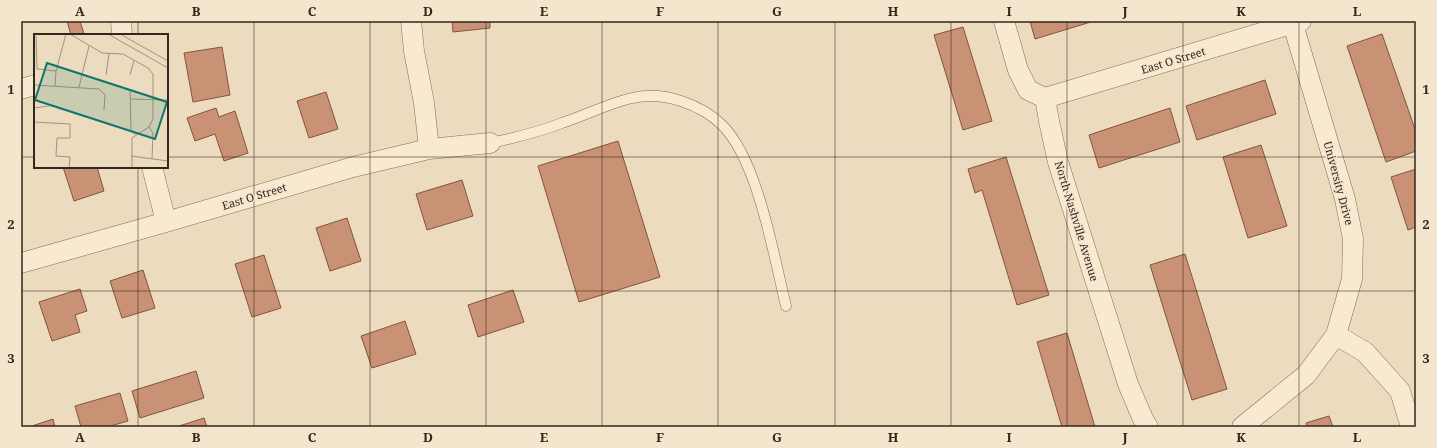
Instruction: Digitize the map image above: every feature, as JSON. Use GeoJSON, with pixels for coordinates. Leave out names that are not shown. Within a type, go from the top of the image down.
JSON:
{"type":"FeatureCollection","features":[{"type":"Feature","properties":{"kind":"street"},"geometry":{"type":"LineString","coordinates":[[121,21],[122,34]]}},
{"type":"Feature","properties":{"kind":"street"},"geometry":{"type":"LineString","coordinates":[[411,21],[414,51],[424,103],[429,149]]}},
{"type":"Feature","properties":{"kind":"street"},"geometry":{"type":"LineString","coordinates":[[1004,21],[1018,70],[1028,90],[1045,98]]}},
{"type":"Feature","properties":{"kind":"street","name":"East O Street"},"geometry":{"type":"LineString","coordinates":[[1045,98],[1295,22]]}},
{"type":"Feature","properties":{"kind":"street","name":"University Drive"},"geometry":{"type":"LineString","coordinates":[[1242,427],[1306,375],[1336,335],[1352,279],[1353,239],[1346,199],[1295,22]]}},
{"type":"Feature","properties":{"kind":"street"},"geometry":{"type":"LineString","coordinates":[[21,89],[34,85]]}},
{"type":"Feature","properties":{"kind":"street","name":"North Nashville Avenue"},"geometry":{"type":"LineString","coordinates":[[1045,98],[1058,162],[1128,384],[1143,420],[1148,427]]}},
{"type":"Feature","properties":{"kind":"street","name":"East O Street"},"geometry":{"type":"LineString","coordinates":[[21,263],[353,167],[429,149],[490,143]]}},
{"type":"Feature","properties":{"kind":"street"},"geometry":{"type":"LineString","coordinates":[[152,168],[166,222]]}},
{"type":"Feature","properties":{"kind":"street"},"geometry":{"type":"LineString","coordinates":[[1336,335],[1365,352],[1400,392],[1411,427]]}},
{"type":"Feature","properties":{"kind":"lane"},"geometry":{"type":"LineString","coordinates":[[490,143],[546,128],[609,105],[639,97],[658,95],[673,98],[698,108],[722,125],[732,137],[747,163],[769,235],[786,306]]}},
{"type":"Feature","properties":{"kind":"building"},"geometry":{"type":"Polygon","coordinates":[[[67,21],[80,21],[84,34],[71,34],[67,21]]]}},
{"type":"Feature","properties":{"kind":"building"},"geometry":{"type":"Polygon","coordinates":[[[452,21],[490,21],[490,28],[453,32],[452,21]]]}},
{"type":"Feature","properties":{"kind":"building"},"geometry":{"type":"Polygon","coordinates":[[[1030,21],[1094,21],[1035,39],[1030,21]]]}},
{"type":"Feature","properties":{"kind":"building"},"geometry":{"type":"Polygon","coordinates":[[[963,27],[992,121],[963,130],[934,35],[963,27]]]}},
{"type":"Feature","properties":{"kind":"building"},"geometry":{"type":"Polygon","coordinates":[[[1382,34],[1416,132],[1416,151],[1386,162],[1347,46],[1382,34]]]}},
{"type":"Feature","properties":{"kind":"building"},"geometry":{"type":"Polygon","coordinates":[[[222,47],[230,95],[193,102],[184,53],[222,47]]]}},
{"type":"Feature","properties":{"kind":"building"},"geometry":{"type":"Polygon","coordinates":[[[1265,80],[1276,114],[1197,140],[1186,106],[1265,80]]]}},
{"type":"Feature","properties":{"kind":"building"},"geometry":{"type":"Polygon","coordinates":[[[326,92],[338,129],[309,138],[297,101],[326,92]]]}},
{"type":"Feature","properties":{"kind":"building"},"geometry":{"type":"Polygon","coordinates":[[[216,108],[219,117],[235,111],[248,153],[224,161],[215,134],[195,141],[187,118],[216,108]]]}},
{"type":"Feature","properties":{"kind":"building"},"geometry":{"type":"Polygon","coordinates":[[[1170,108],[1180,142],[1099,168],[1089,135],[1170,108]]]}},
{"type":"Feature","properties":{"kind":"building"},"geometry":{"type":"Polygon","coordinates":[[[618,141],[660,277],[579,302],[538,166],[618,141]]]}},
{"type":"Feature","properties":{"kind":"building"},"geometry":{"type":"Polygon","coordinates":[[[1261,145],[1287,226],[1248,238],[1223,157],[1261,145]]]}},
{"type":"Feature","properties":{"kind":"building"},"geometry":{"type":"Polygon","coordinates":[[[1006,157],[1049,295],[1017,305],[982,190],[975,193],[968,169],[1006,157]]]}},
{"type":"Feature","properties":{"kind":"building"},"geometry":{"type":"Polygon","coordinates":[[[63,168],[97,168],[104,191],[74,201],[63,168]]]}},
{"type":"Feature","properties":{"kind":"building"},"geometry":{"type":"Polygon","coordinates":[[[1416,169],[1416,227],[1408,230],[1391,177],[1416,169]]]}},
{"type":"Feature","properties":{"kind":"building"},"geometry":{"type":"Polygon","coordinates":[[[462,180],[473,216],[427,230],[416,194],[462,180]]]}},
{"type":"Feature","properties":{"kind":"building"},"geometry":{"type":"Polygon","coordinates":[[[347,218],[361,261],[330,271],[316,228],[347,218]]]}},
{"type":"Feature","properties":{"kind":"building"},"geometry":{"type":"Polygon","coordinates":[[[1185,254],[1227,389],[1192,400],[1150,265],[1185,254]]]}},
{"type":"Feature","properties":{"kind":"building"},"geometry":{"type":"Polygon","coordinates":[[[264,255],[281,308],[252,317],[235,264],[264,255]]]}},
{"type":"Feature","properties":{"kind":"building"},"geometry":{"type":"Polygon","coordinates":[[[143,270],[155,308],[122,318],[110,281],[143,270]]]}},
{"type":"Feature","properties":{"kind":"building"},"geometry":{"type":"Polygon","coordinates":[[[80,289],[87,311],[75,315],[80,332],[52,341],[39,302],[80,289]]]}},
{"type":"Feature","properties":{"kind":"building"},"geometry":{"type":"Polygon","coordinates":[[[513,290],[524,322],[478,337],[468,305],[513,290]]]}},
{"type":"Feature","properties":{"kind":"building"},"geometry":{"type":"Polygon","coordinates":[[[405,321],[416,354],[372,368],[361,336],[405,321]]]}},
{"type":"Feature","properties":{"kind":"building"},"geometry":{"type":"Polygon","coordinates":[[[1067,333],[1095,427],[1062,427],[1037,342],[1067,333]]]}},
{"type":"Feature","properties":{"kind":"building"},"geometry":{"type":"Polygon","coordinates":[[[196,371],[204,398],[140,418],[132,391],[196,371]]]}},
{"type":"Feature","properties":{"kind":"building"},"geometry":{"type":"Polygon","coordinates":[[[120,393],[128,421],[107,427],[81,427],[75,406],[120,393]]]}},
{"type":"Feature","properties":{"kind":"building"},"geometry":{"type":"Polygon","coordinates":[[[1329,416],[1333,427],[1307,427],[1306,423],[1329,416]]]}},
{"type":"Feature","properties":{"kind":"building"},"geometry":{"type":"Polygon","coordinates":[[[204,418],[207,427],[176,427],[204,418]]]}},
{"type":"Feature","properties":{"kind":"building"},"geometry":{"type":"Polygon","coordinates":[[[53,419],[55,427],[29,427],[53,419]]]}}]}
